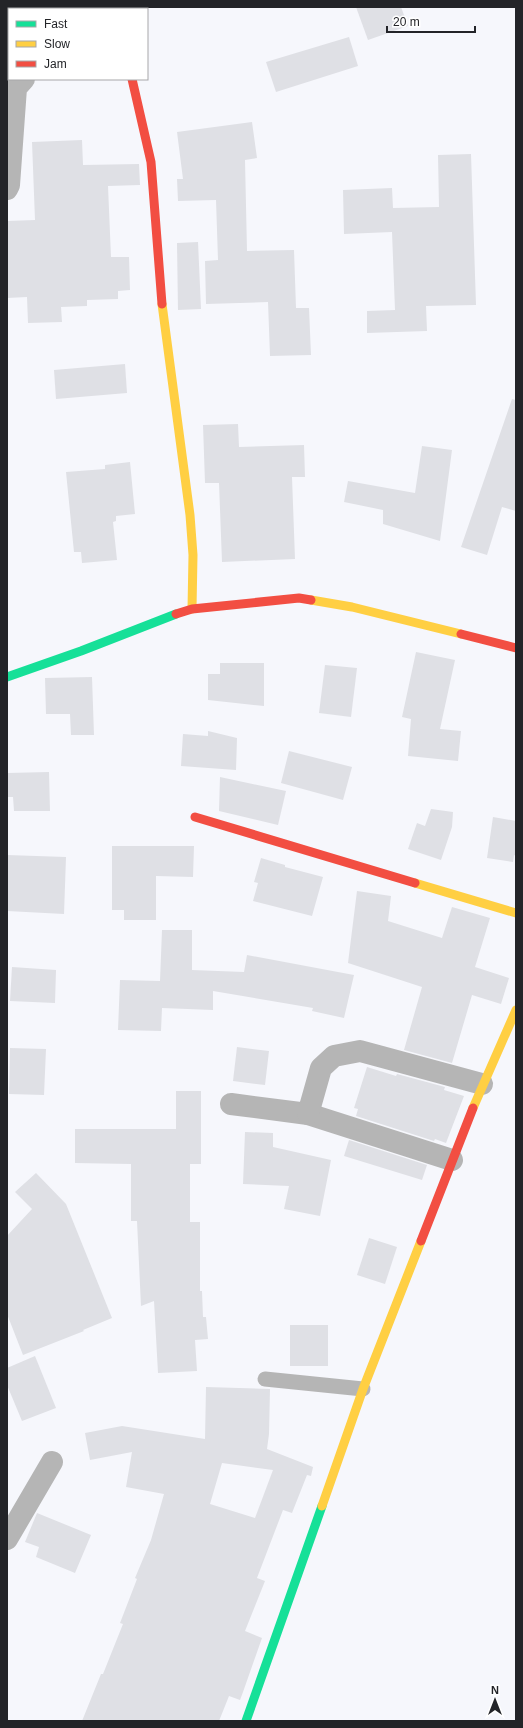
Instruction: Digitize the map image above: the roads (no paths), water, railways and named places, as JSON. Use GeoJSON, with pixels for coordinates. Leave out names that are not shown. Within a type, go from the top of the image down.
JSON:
{"type":"FeatureCollection","features":[{"type":"Feature","properties":{"kind":"street"},"geometry":{"type":"LineString","coordinates":[[7,189],[9,186],[16,88],[23,80]]}},
{"type":"Feature","properties":{"kind":"street"},"geometry":{"type":"LineString","coordinates":[[132,80],[151,162],[160,288],[190,515],[192,609]]}},
{"type":"Feature","properties":{"kind":"street"},"geometry":{"type":"LineString","coordinates":[[7,677],[192,609],[298,598],[352,607],[516,648]]}},
{"type":"Feature","properties":{"kind":"street"},"geometry":{"type":"LineString","coordinates":[[195,817],[516,913]]}},
{"type":"Feature","properties":{"kind":"street"},"geometry":{"type":"LineString","coordinates":[[246,1721],[363,1389],[482,1084],[516,1010]]}},
{"type":"Feature","properties":{"kind":"street"},"geometry":{"type":"LineString","coordinates":[[308,1114],[321,1068],[334,1056],[360,1051],[482,1084]]}},
{"type":"Feature","properties":{"kind":"street"},"geometry":{"type":"LineString","coordinates":[[231,1104],[308,1114],[452,1160]]}},
{"type":"Feature","properties":{"kind":"street"},"geometry":{"type":"LineString","coordinates":[[7,1539],[52,1462]]}},
{"type":"Feature","properties":{"kind":"lane"},"geometry":{"type":"LineString","coordinates":[[265,1379],[363,1389]]}}]}
